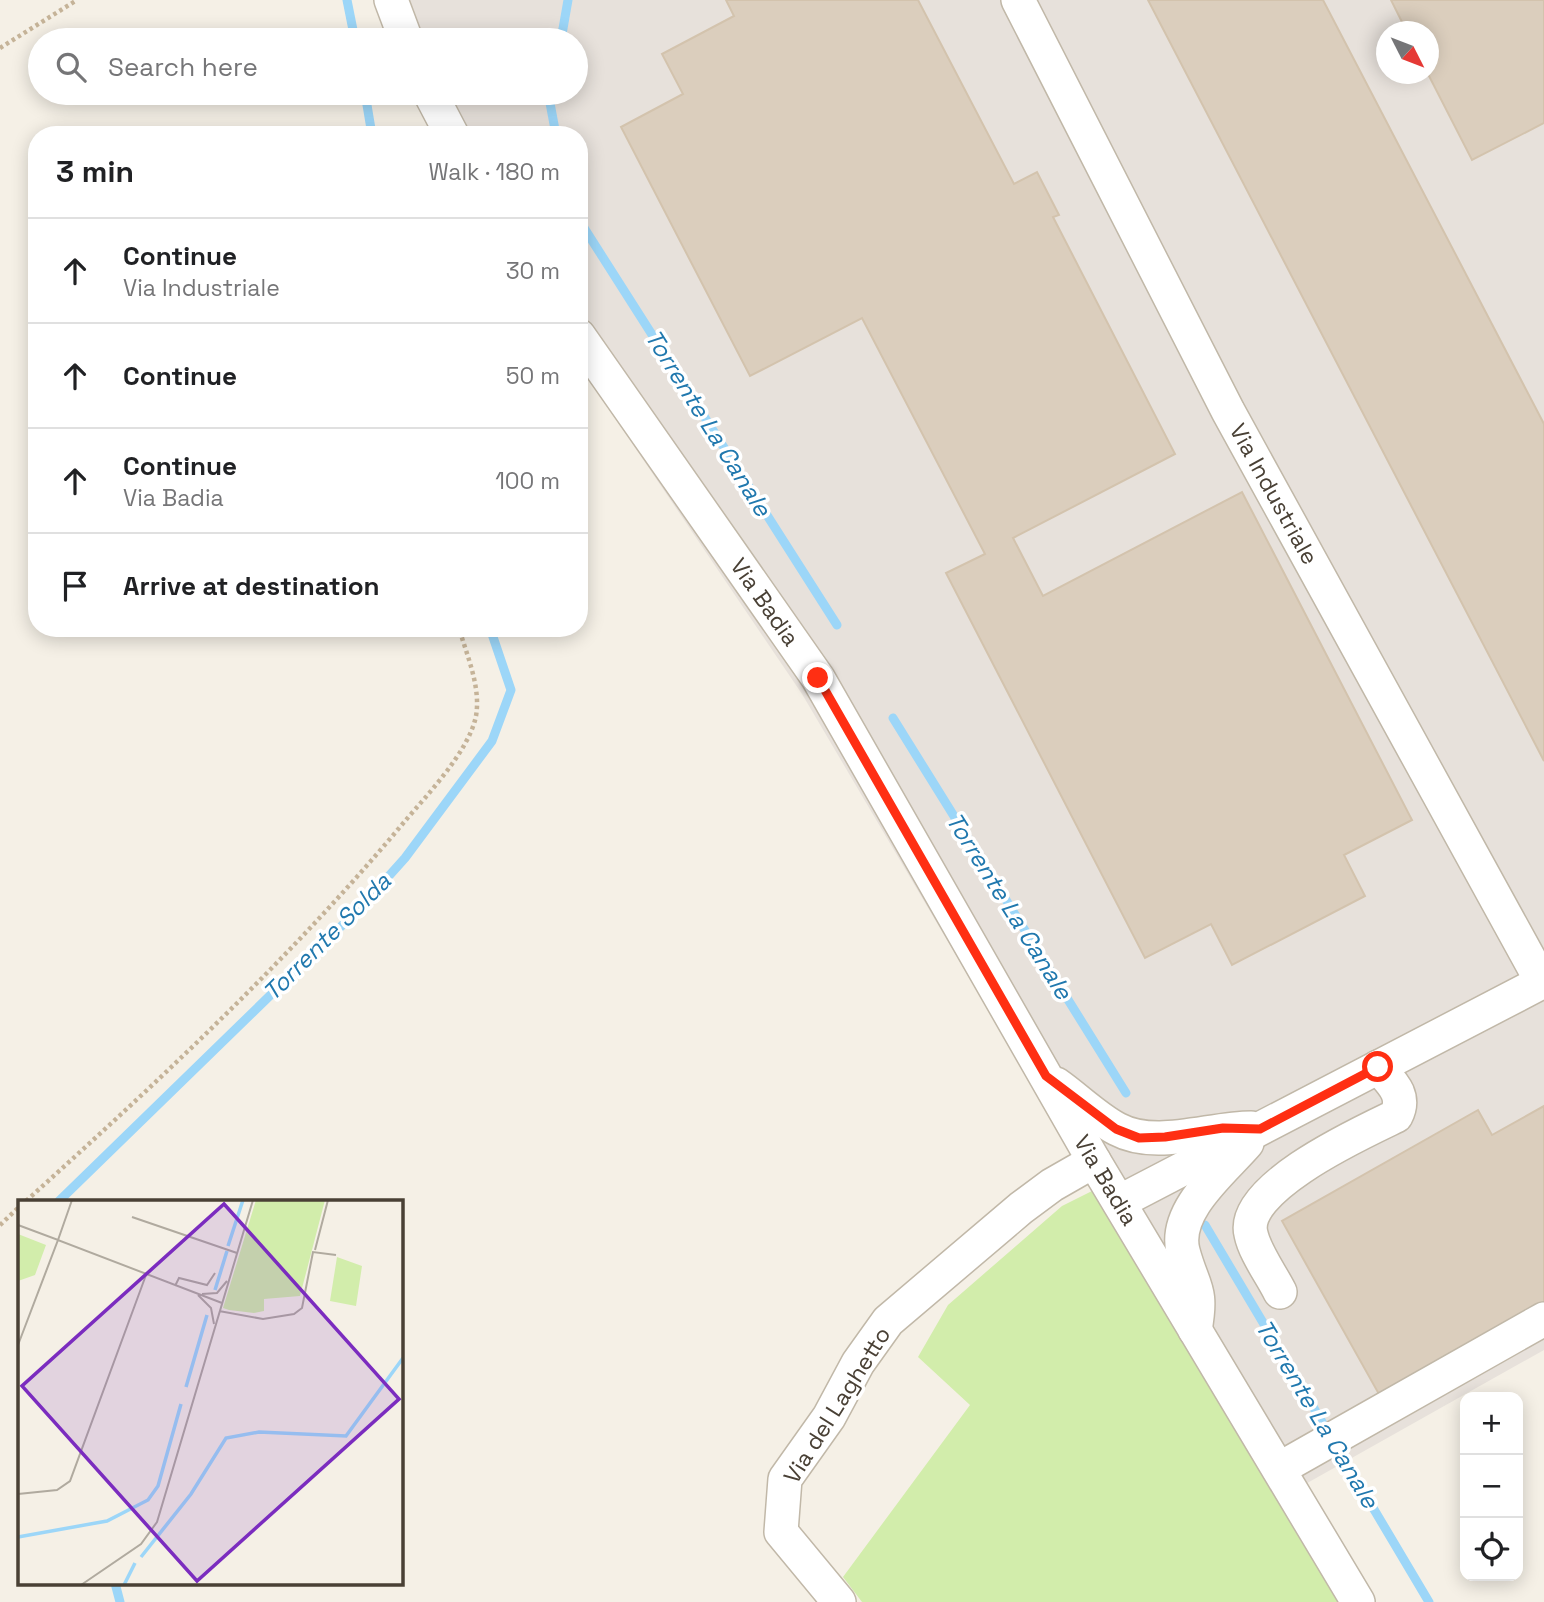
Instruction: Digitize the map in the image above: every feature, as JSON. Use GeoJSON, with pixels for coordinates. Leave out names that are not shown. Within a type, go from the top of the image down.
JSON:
{"type":"FeatureCollection","features":[{"type":"Feature","properties":{"kind":"street"},"geometry":{"type":"LineString","coordinates":[[391,0],[402,28]]}},
{"type":"Feature","properties":{"kind":"street","name":"Via Industriale"},"geometry":{"type":"LineString","coordinates":[[1018,0],[1228,411],[1543,981],[1119,1202]]}},
{"type":"Feature","properties":{"kind":"street"},"geometry":{"type":"LineString","coordinates":[[436,105],[447,126]]}},
{"type":"Feature","properties":{"kind":"street","name":"Via Badia"},"geometry":{"type":"LineString","coordinates":[[588,349],[818,678],[1094,1161],[1358,1602]]}},
{"type":"Feature","properties":{"kind":"street"},"geometry":{"type":"LineString","coordinates":[[1280,1292],[1251,1233],[1251,1221],[1256,1208],[1270,1189],[1346,1140],[1396,1116],[1401,1100],[1398,1089],[1378,1067]]}},
{"type":"Feature","properties":{"kind":"street"},"geometry":{"type":"LineString","coordinates":[[1046,1076],[1116,1129],[1139,1138],[1223,1128],[1260,1129]]}},
{"type":"Feature","properties":{"kind":"street"},"geometry":{"type":"LineString","coordinates":[[1195,1329],[1200,1300],[1183,1250],[1184,1223],[1200,1196],[1260,1129]]}},
{"type":"Feature","properties":{"kind":"street","name":"Via del Laghetto"},"geometry":{"type":"LineString","coordinates":[[839,1602],[781,1532],[785,1479],[829,1417],[858,1363],[888,1321],[1021,1208],[1052,1185],[1094,1161]]}},
{"type":"Feature","properties":{"kind":"street"},"geometry":{"type":"LineString","coordinates":[[1279,1469],[1544,1318]]}},
{"type":"Feature","properties":{"kind":"path"},"geometry":{"type":"LineString","coordinates":[[32,28],[77,0]]}},
{"type":"Feature","properties":{"kind":"path"},"geometry":{"type":"LineString","coordinates":[[0,48],[28,31]]}},
{"type":"Feature","properties":{"kind":"path"},"geometry":{"type":"LineString","coordinates":[[27,1200],[249,992],[342,897],[429,793],[459,753],[475,719],[477,694],[461,637]]}},
{"type":"Feature","properties":{"kind":"path"},"geometry":{"type":"LineString","coordinates":[[0,1224],[18,1208]]}},
{"type":"Feature","properties":{"kind":"shaded area"},"geometry":{"type":"Polygon","coordinates":[[[378,0],[1544,0],[1544,1350],[1469,1392],[1460,1392],[1460,1397],[1277,1500],[802,694],[588,378],[588,126],[433,126],[422,105],[588,105],[588,28],[386,28],[378,0]]]}},
{"type":"Feature","properties":{"kind":"green space"},"geometry":{"type":"Polygon","coordinates":[[[1094,1190],[1340,1602],[862,1602],[843,1577],[970,1405],[918,1357],[948,1305],[1062,1206],[1094,1190]]]}},
{"type":"Feature","properties":{"kind":"building"},"geometry":{"type":"Polygon","coordinates":[[[726,0],[918,0],[1014,184],[1037,172],[1059,215],[1053,217],[1175,454],[1013,538],[1043,596],[1242,492],[1412,820],[1344,855],[1365,896],[1232,965],[1211,924],[1145,958],[946,573],[985,554],[862,318],[750,376],[621,127],[683,94],[662,54],[734,16],[726,0]]]}},
{"type":"Feature","properties":{"kind":"building"},"geometry":{"type":"Polygon","coordinates":[[[1148,0],[1323,0],[1544,424],[1544,761],[1148,0]]]}},
{"type":"Feature","properties":{"kind":"building"},"geometry":{"type":"Polygon","coordinates":[[[1391,0],[1544,0],[1544,123],[1472,160],[1433,84],[1439,84],[1439,21],[1402,21],[1391,0]]]}},
{"type":"Feature","properties":{"kind":"building"},"geometry":{"type":"Polygon","coordinates":[[[1544,1106],[1544,1304],[1380,1396],[1282,1221],[1478,1110],[1492,1135],[1544,1106]]]}},
{"type":"Feature","properties":{"kind":"waterway","name":"Torrente Solda"},"geometry":{"type":"LineString","coordinates":[[347,0],[353,28]]}},
{"type":"Feature","properties":{"kind":"waterway","name":"Torrente La Canale"},"geometry":{"type":"LineString","coordinates":[[563,28],[568,0]]}},
{"type":"Feature","properties":{"kind":"waterway","name":"Torrente Solda"},"geometry":{"type":"LineString","coordinates":[[367,105],[370,126]]}},
{"type":"Feature","properties":{"kind":"waterway","name":"Torrente La Canale"},"geometry":{"type":"LineString","coordinates":[[550,105],[554,126]]}},
{"type":"Feature","properties":{"kind":"waterway","name":"Torrente La Canale"},"geometry":{"type":"LineString","coordinates":[[588,234],[837,625]]}},
{"type":"Feature","properties":{"kind":"waterway","name":"Torrente Solda"},"geometry":{"type":"LineString","coordinates":[[60,1200],[362,906],[405,858],[492,741],[511,690],[493,637]]}},
{"type":"Feature","properties":{"kind":"waterway","name":"Torrente La Canale"},"geometry":{"type":"LineString","coordinates":[[893,718],[1126,1093]]}},
{"type":"Feature","properties":{"kind":"waterway","name":"Torrente La Canale"},"geometry":{"type":"LineString","coordinates":[[1205,1225],[1429,1602]]}},
{"type":"Feature","properties":{"kind":"waterway","name":"Torrente Solda"},"geometry":{"type":"LineString","coordinates":[[115,1584],[120,1602]]}},
{"type":"Feature","properties":{"kind":"route"},"geometry":{"type":"LineString","coordinates":[[818,678],[1046,1076],[1116,1129],[1139,1138],[1223,1128],[1260,1129],[1378,1067]]}}]}
